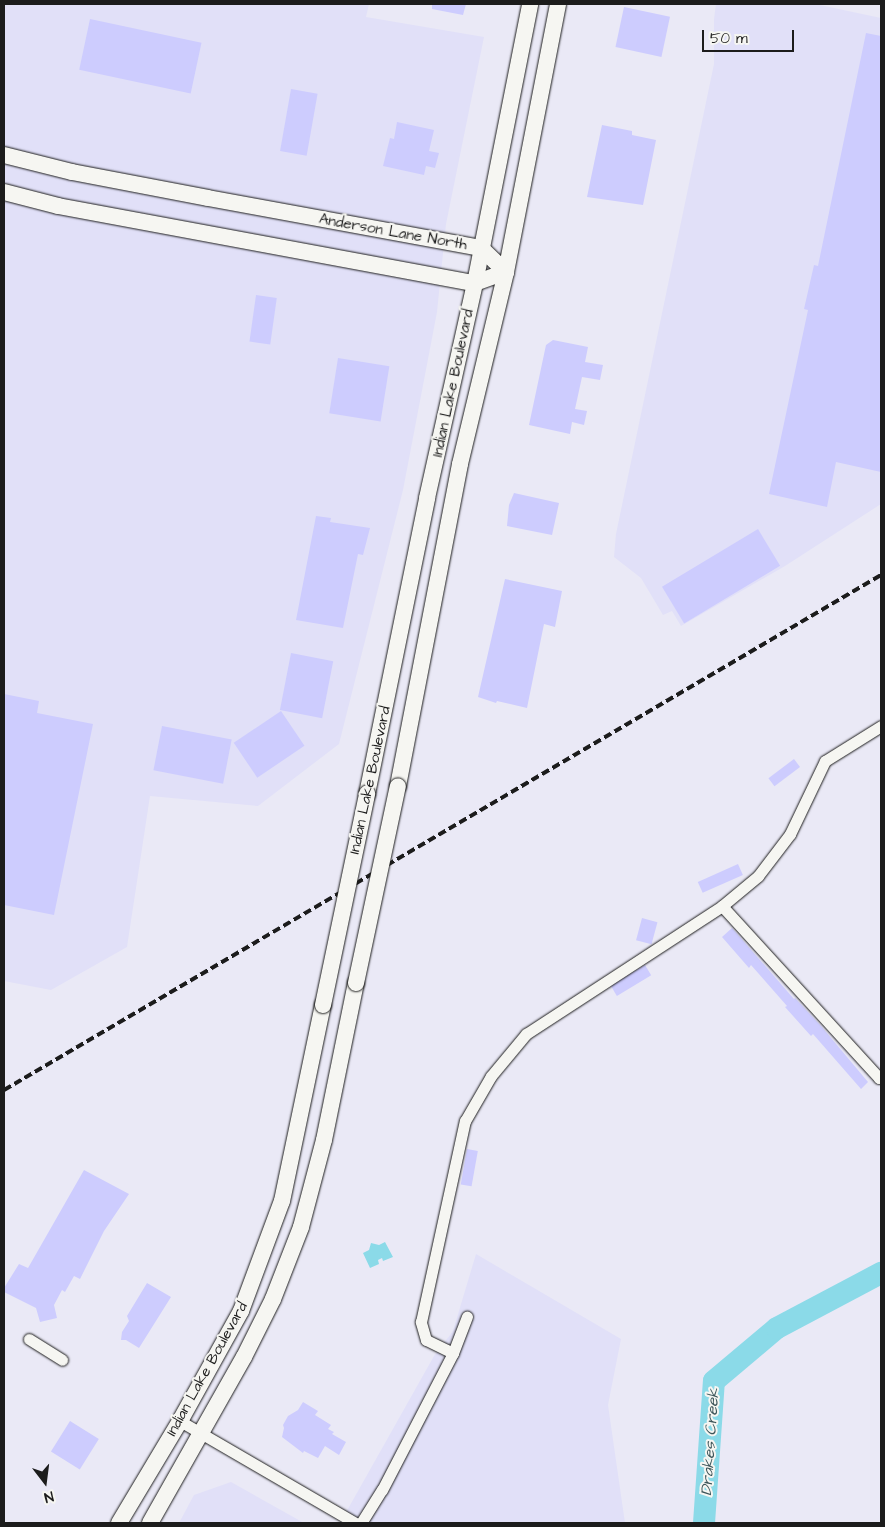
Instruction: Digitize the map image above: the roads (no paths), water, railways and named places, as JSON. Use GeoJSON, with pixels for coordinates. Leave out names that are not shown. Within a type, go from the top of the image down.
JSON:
{"type":"FeatureCollection","features":[{"type":"Feature","properties":{"kind":"main road","name":"Indian Lake Boulevard"},"geometry":{"type":"LineString","coordinates":[[119,1523],[180,1421],[241,1311],[282,1201],[427,498],[475,283],[480,248],[530,4]]}},
{"type":"Feature","properties":{"kind":"main road","name":"Indian Lake Boulevard"},"geometry":{"type":"LineString","coordinates":[[150,1523],[244,1357],[273,1299],[301,1227],[324,1140],[398,786],[460,464],[506,272],[558,4]]}},
{"type":"Feature","properties":{"kind":"main road","name":"Anderson Lane North"},"geometry":{"type":"LineString","coordinates":[[4,155],[72,172],[198,197],[480,248],[506,272]]}},
{"type":"Feature","properties":{"kind":"main road"},"geometry":{"type":"LineString","coordinates":[[4,192],[58,206],[475,283],[506,272]]}},
{"type":"Feature","properties":{"kind":"street"},"geometry":{"type":"LineString","coordinates":[[453,1353],[426,1340],[421,1322],[465,1120],[491,1076],[526,1034],[722,906],[758,876],[790,834],[826,761],[881,726]]}},
{"type":"Feature","properties":{"kind":"street"},"geometry":{"type":"LineString","coordinates":[[722,906],[879,1078],[881,1076]]}},
{"type":"Feature","properties":{"kind":"street"},"geometry":{"type":"LineString","coordinates":[[361,1523],[382,1490],[453,1353],[466,1316]]}},
{"type":"Feature","properties":{"kind":"street"},"geometry":{"type":"LineString","coordinates":[[29,1339],[62,1360]]}},
{"type":"Feature","properties":{"kind":"street"},"geometry":{"type":"LineString","coordinates":[[180,1421],[355,1523]]}},
{"type":"Feature","properties":{"kind":"water"},"geometry":{"type":"Polygon","coordinates":[[[385,1242],[393,1257],[383,1261],[382,1258],[378,1260],[379,1264],[370,1268],[363,1253],[369,1250],[371,1243],[379,1245],[385,1242]]]}},
{"type":"Feature","properties":{"kind":"waterway","name":"Drakes Creek"},"geometry":{"type":"LineString","coordinates":[[704,1523],[714,1381],[777,1328],[881,1273]]}},
{"type":"Feature","properties":{"kind":"railway"},"geometry":{"type":"LineString","coordinates":[[4,1090],[881,575]]}}]}
